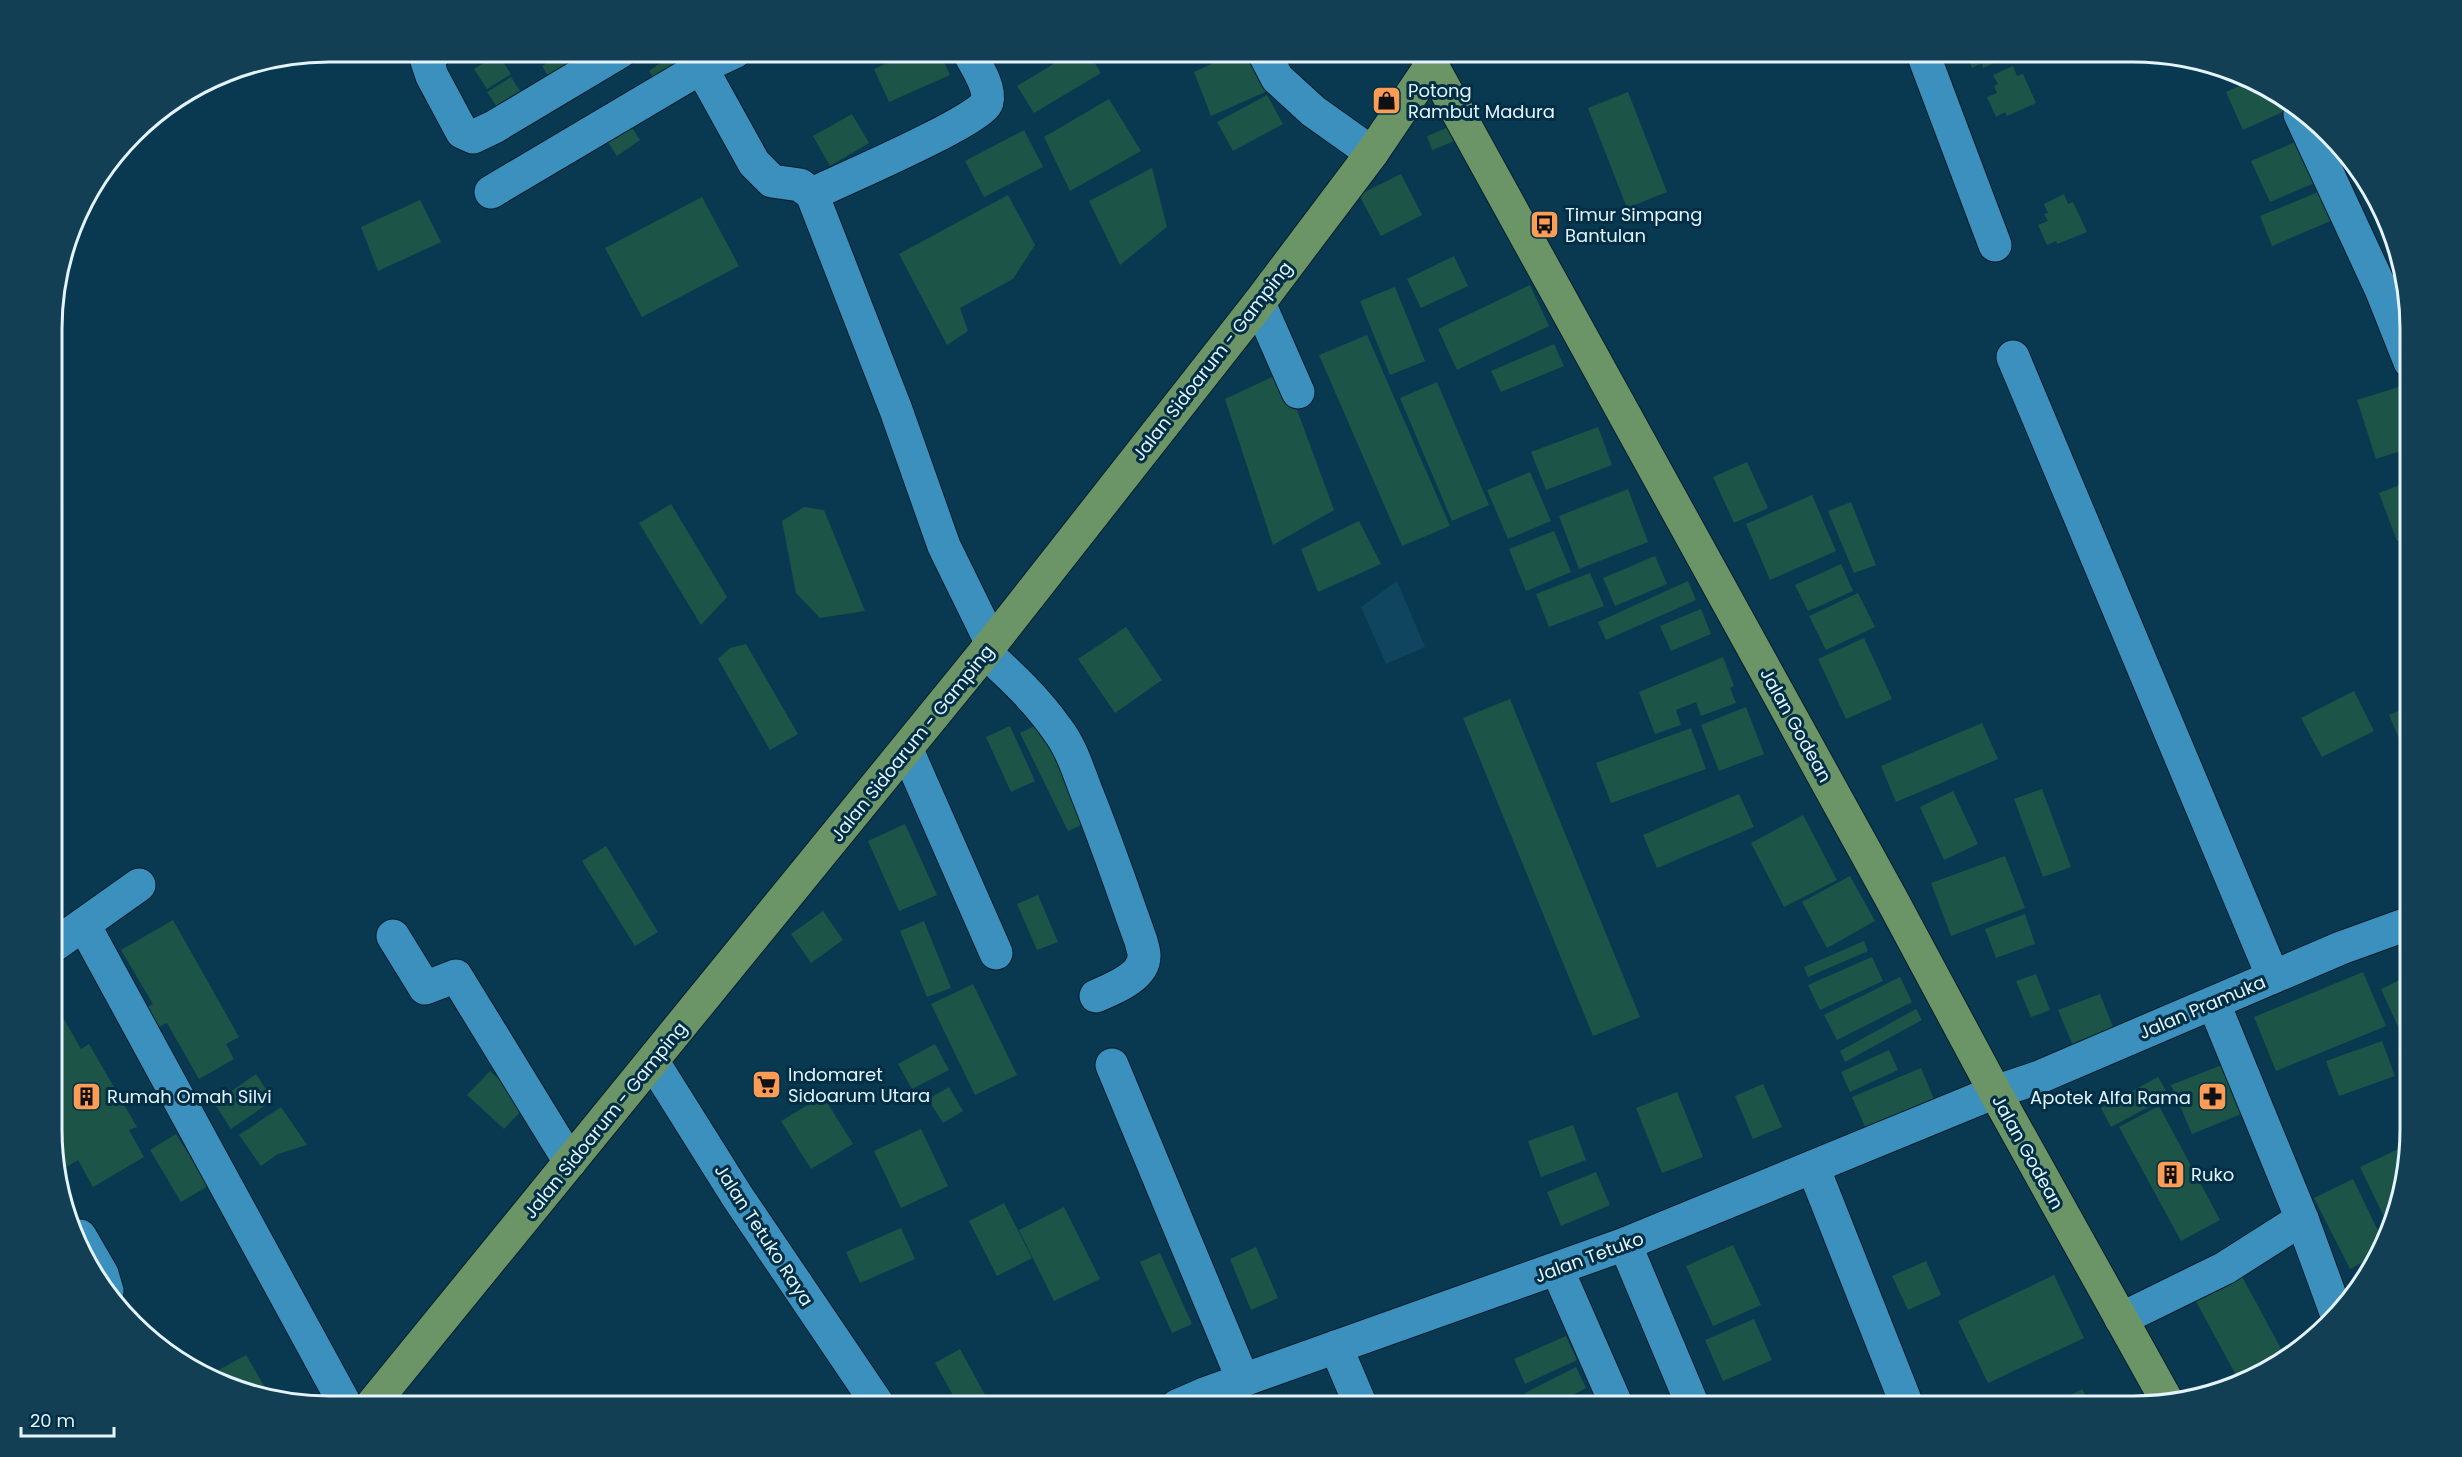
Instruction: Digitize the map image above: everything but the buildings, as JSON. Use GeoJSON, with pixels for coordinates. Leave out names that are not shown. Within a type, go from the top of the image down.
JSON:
{"type":"FeatureCollection","features":[{"type":"Feature","properties":{"kind":"main road","name":"Jalan Sidoarum - Gamping"},"geometry":{"type":"LineString","coordinates":[[379,1396],[908,750],[1259,303],[1372,153],[1426,62]]}},
{"type":"Feature","properties":{"kind":"main road","name":"Jalan Godean"},"geometry":{"type":"LineString","coordinates":[[1430,62],[2163,1394]]}},
{"type":"Feature","properties":{"kind":"street"},"geometry":{"type":"LineString","coordinates":[[427,62],[432,76],[462,132],[473,137],[494,127],[603,62]]}},
{"type":"Feature","properties":{"kind":"street"},"geometry":{"type":"LineString","coordinates":[[491,192],[692,62]]}},
{"type":"Feature","properties":{"kind":"street"},"geometry":{"type":"LineString","coordinates":[[699,62],[754,164],[772,181],[800,185],[812,194],[896,410],[944,546],[988,648],[1040,707],[1058,730],[1071,753],[1103,833],[1145,957],[1138,971],[1122,984],[1096,996]]}},
{"type":"Feature","properties":{"kind":"street"},"geometry":{"type":"LineString","coordinates":[[812,194],[960,124],[983,110],[988,100],[985,86],[973,62]]}},
{"type":"Feature","properties":{"kind":"street"},"geometry":{"type":"LineString","coordinates":[[1269,62],[1277,78],[1313,111],[1372,153]]}},
{"type":"Feature","properties":{"kind":"street"},"geometry":{"type":"LineString","coordinates":[[1926,62],[1995,245]]}},
{"type":"Feature","properties":{"kind":"street"},"geometry":{"type":"LineString","coordinates":[[2305,124],[2382,289],[2400,336]]}},
{"type":"Feature","properties":{"kind":"street"},"geometry":{"type":"LineString","coordinates":[[1259,303],[1298,392]]}},
{"type":"Feature","properties":{"kind":"street"},"geometry":{"type":"LineString","coordinates":[[2013,357],[2273,977]]}},
{"type":"Feature","properties":{"kind":"street"},"geometry":{"type":"LineString","coordinates":[[908,750],[996,953]]}},
{"type":"Feature","properties":{"kind":"street"},"geometry":{"type":"LineString","coordinates":[[62,940],[139,885]]}},
{"type":"Feature","properties":{"kind":"street"},"geometry":{"type":"LineString","coordinates":[[84,925],[341,1396]]}},
{"type":"Feature","properties":{"kind":"street","name":"Jalan Pramuka"},"geometry":{"type":"LineString","coordinates":[[1995,1092],[2037,1078],[2341,948],[2400,927]]}},
{"type":"Feature","properties":{"kind":"street"},"geometry":{"type":"LineString","coordinates":[[393,936],[425,988],[456,976],[570,1162]]}},
{"type":"Feature","properties":{"kind":"street"},"geometry":{"type":"LineString","coordinates":[[2214,1004],[2302,1219],[2333,1306]]}},
{"type":"Feature","properties":{"kind":"street","name":"Jalan Tetuko Raya"},"geometry":{"type":"LineString","coordinates":[[653,1062],[737,1196],[872,1396]]}},
{"type":"Feature","properties":{"kind":"street"},"geometry":{"type":"LineString","coordinates":[[1112,1065],[1243,1380]]}},
{"type":"Feature","properties":{"kind":"street","name":"Jalan Tetuko"},"geometry":{"type":"LineString","coordinates":[[1214,1396],[1243,1380],[1625,1244],[1995,1092]]}},
{"type":"Feature","properties":{"kind":"street"},"geometry":{"type":"LineString","coordinates":[[1813,1167],[1903,1396]]}},
{"type":"Feature","properties":{"kind":"street"},"geometry":{"type":"LineString","coordinates":[[2121,1319],[2225,1268],[2302,1219]]}},
{"type":"Feature","properties":{"kind":"street"},"geometry":{"type":"LineString","coordinates":[[1625,1244],[1689,1396]]}},
{"type":"Feature","properties":{"kind":"street"},"geometry":{"type":"LineString","coordinates":[[1557,1269],[1613,1396]]}},
{"type":"Feature","properties":{"kind":"street"},"geometry":{"type":"LineString","coordinates":[[1336,1347],[1357,1396]]}},
{"type":"Feature","properties":{"kind":"shaded area"},"geometry":{"type":"Polygon","coordinates":[[[1397,581],[1425,647],[1386,664],[1361,607],[1397,581]]]}},
{"type":"Feature","properties":{"kind":"place","name":"Potong Rambut Madura"},"geometry":{"type":"Point","coordinates":[1387,100]}},
{"type":"Feature","properties":{"kind":"place","name":"Timur Simpang Bantulan"},"geometry":{"type":"Point","coordinates":[1544,224]}},
{"type":"Feature","properties":{"kind":"place","name":"Indomaret Sidoarum Utara"},"geometry":{"type":"Point","coordinates":[767,1084]}},
{"type":"Feature","properties":{"kind":"place","name":"Rumah Omah Silvi"},"geometry":{"type":"Point","coordinates":[86,1096]}},
{"type":"Feature","properties":{"kind":"place","name":"Apotek Alfa Rama"},"geometry":{"type":"Point","coordinates":[2212,1097]}},
{"type":"Feature","properties":{"kind":"place","name":"Ruko"},"geometry":{"type":"Point","coordinates":[2170,1174]}}]}
